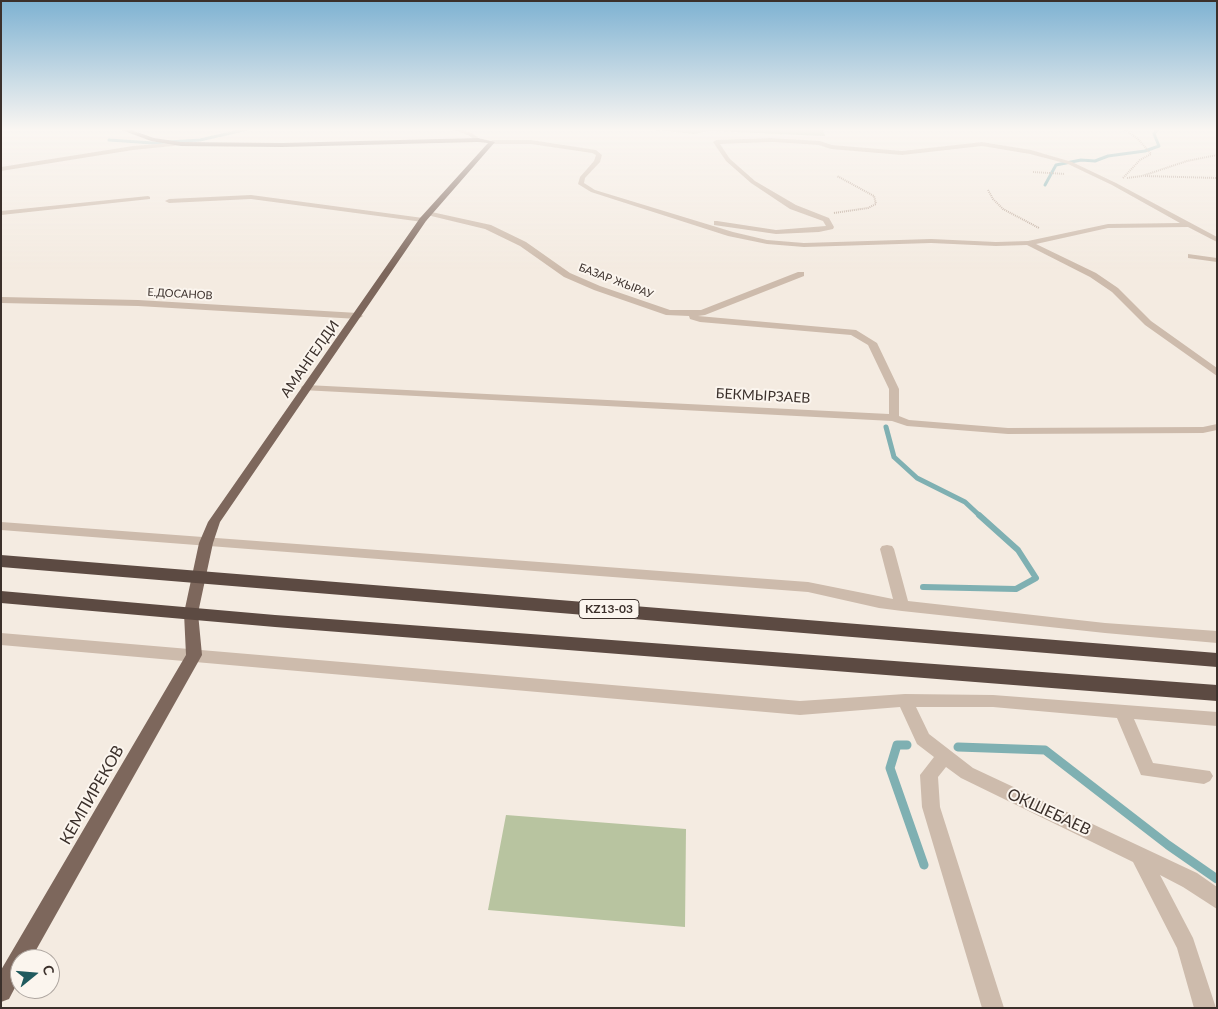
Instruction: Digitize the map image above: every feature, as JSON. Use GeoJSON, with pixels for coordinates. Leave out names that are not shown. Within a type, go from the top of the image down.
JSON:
{"type":"FeatureCollection","features":[{"type":"Feature","properties":{"kind":"highway","name":"KZ13-03"},"geometry":{"type":"LineString","coordinates":[[1,561],[1217,660]]}},
{"type":"Feature","properties":{"kind":"highway"},"geometry":{"type":"LineString","coordinates":[[1,598],[1217,693]]}},
{"type":"Feature","properties":{"kind":"main road","name":"АМАНГЕЛДИ"},"geometry":{"type":"LineString","coordinates":[[191,613],[206,543],[214,522],[427,216],[462,176]]}},
{"type":"Feature","properties":{"kind":"main road"},"geometry":{"type":"LineString","coordinates":[[191,613],[194,655]]}},
{"type":"Feature","properties":{"kind":"main road","name":"КЕМПИРЕКОВ"},"geometry":{"type":"LineString","coordinates":[[1,991],[194,655]]}},
{"type":"Feature","properties":{"kind":"street"},"geometry":{"type":"LineString","coordinates":[[584,176],[581,184],[593,191],[672,216],[731,234],[767,242],[804,245],[931,241],[996,244],[1057,238],[1108,226],[1189,225]]}},
{"type":"Feature","properties":{"kind":"street"},"geometry":{"type":"LineString","coordinates":[[672,216],[776,232],[819,230],[830,227],[826,220],[793,207],[747,176]]}},
{"type":"Feature","properties":{"kind":"street"},"geometry":{"type":"LineString","coordinates":[[1097,176],[1217,240]]}},
{"type":"Feature","properties":{"kind":"street","name":"БАЗАР ЖЫРАУ"},"geometry":{"type":"LineString","coordinates":[[170,201],[251,197],[427,216],[488,227],[523,244],[567,275],[597,288],[669,313],[702,313],[801,274]]}},
{"type":"Feature","properties":{"kind":"street"},"geometry":{"type":"LineString","coordinates":[[1,213],[148,198]]}},
{"type":"Feature","properties":{"kind":"street"},"geometry":{"type":"LineString","coordinates":[[1028,242],[1093,275],[1115,290],[1148,322],[1217,373]]}},
{"type":"Feature","properties":{"kind":"street"},"geometry":{"type":"LineString","coordinates":[[1191,256],[1217,260]]}},
{"type":"Feature","properties":{"kind":"street","name":"Е.ДОСАНОВ"},"geometry":{"type":"LineString","coordinates":[[1,300],[138,303],[358,316]]}},
{"type":"Feature","properties":{"kind":"street"},"geometry":{"type":"LineString","coordinates":[[684,314],[700,319],[853,332],[872,343],[894,389],[894,418]]}},
{"type":"Feature","properties":{"kind":"street","name":"БЕКМЫРЗАЕВ"},"geometry":{"type":"LineString","coordinates":[[306,388],[894,418],[907,423],[1008,431],[1203,430],[1217,427]]}},
{"type":"Feature","properties":{"kind":"street"},"geometry":{"type":"LineString","coordinates":[[1,526],[206,543],[808,587],[879,604],[1105,628],[1217,637]]}},
{"type":"Feature","properties":{"kind":"street"},"geometry":{"type":"LineString","coordinates":[[887,549],[902,606]]}},
{"type":"Feature","properties":{"kind":"street"},"geometry":{"type":"LineString","coordinates":[[1,639],[800,708],[905,700],[993,700],[1217,719]]}},
{"type":"Feature","properties":{"kind":"street","name":"ОКШЕБАЕВ"},"geometry":{"type":"LineString","coordinates":[[905,700],[923,739],[966,773],[1190,880],[1217,899]]}},
{"type":"Feature","properties":{"kind":"street"},"geometry":{"type":"LineString","coordinates":[[1122,711],[1147,770],[1204,776]]}},
{"type":"Feature","properties":{"kind":"street"},"geometry":{"type":"LineString","coordinates":[[945,756],[929,775],[931,807],[993,1008]]}},
{"type":"Feature","properties":{"kind":"street"},"geometry":{"type":"LineString","coordinates":[[1140,856],[1186,945],[1205,1008]]}},
{"type":"Feature","properties":{"kind":"path"},"geometry":{"type":"LineString","coordinates":[[826,220],[835,212],[868,208],[876,204],[874,196],[837,176]]}},
{"type":"Feature","properties":{"kind":"path"},"geometry":{"type":"LineString","coordinates":[[1125,176],[1121,179],[1141,176]]}},
{"type":"Feature","properties":{"kind":"path"},"geometry":{"type":"LineString","coordinates":[[1145,176],[1217,178]]}},
{"type":"Feature","properties":{"kind":"path"},"geometry":{"type":"LineString","coordinates":[[988,190],[993,199],[1003,209],[1057,238]]}},
{"type":"Feature","properties":{"kind":"green space"},"geometry":{"type":"Polygon","coordinates":[[[506,815],[686,829],[685,927],[488,910],[506,815]]]}},
{"type":"Feature","properties":{"kind":"waterway"},"geometry":{"type":"LineString","coordinates":[[1045,185],[1050,176]]}},
{"type":"Feature","properties":{"kind":"waterway"},"geometry":{"type":"LineString","coordinates":[[886,427],[894,457],[917,478],[965,502],[980,516]]}},
{"type":"Feature","properties":{"kind":"waterway"},"geometry":{"type":"LineString","coordinates":[[923,587],[1016,589],[1036,578],[1018,550],[979,515]]}},
{"type":"Feature","properties":{"kind":"waterway"},"geometry":{"type":"LineString","coordinates":[[907,745],[897,745],[890,768],[924,865]]}},
{"type":"Feature","properties":{"kind":"waterway"},"geometry":{"type":"LineString","coordinates":[[958,747],[1045,750],[1168,845],[1217,879]]}}]}
